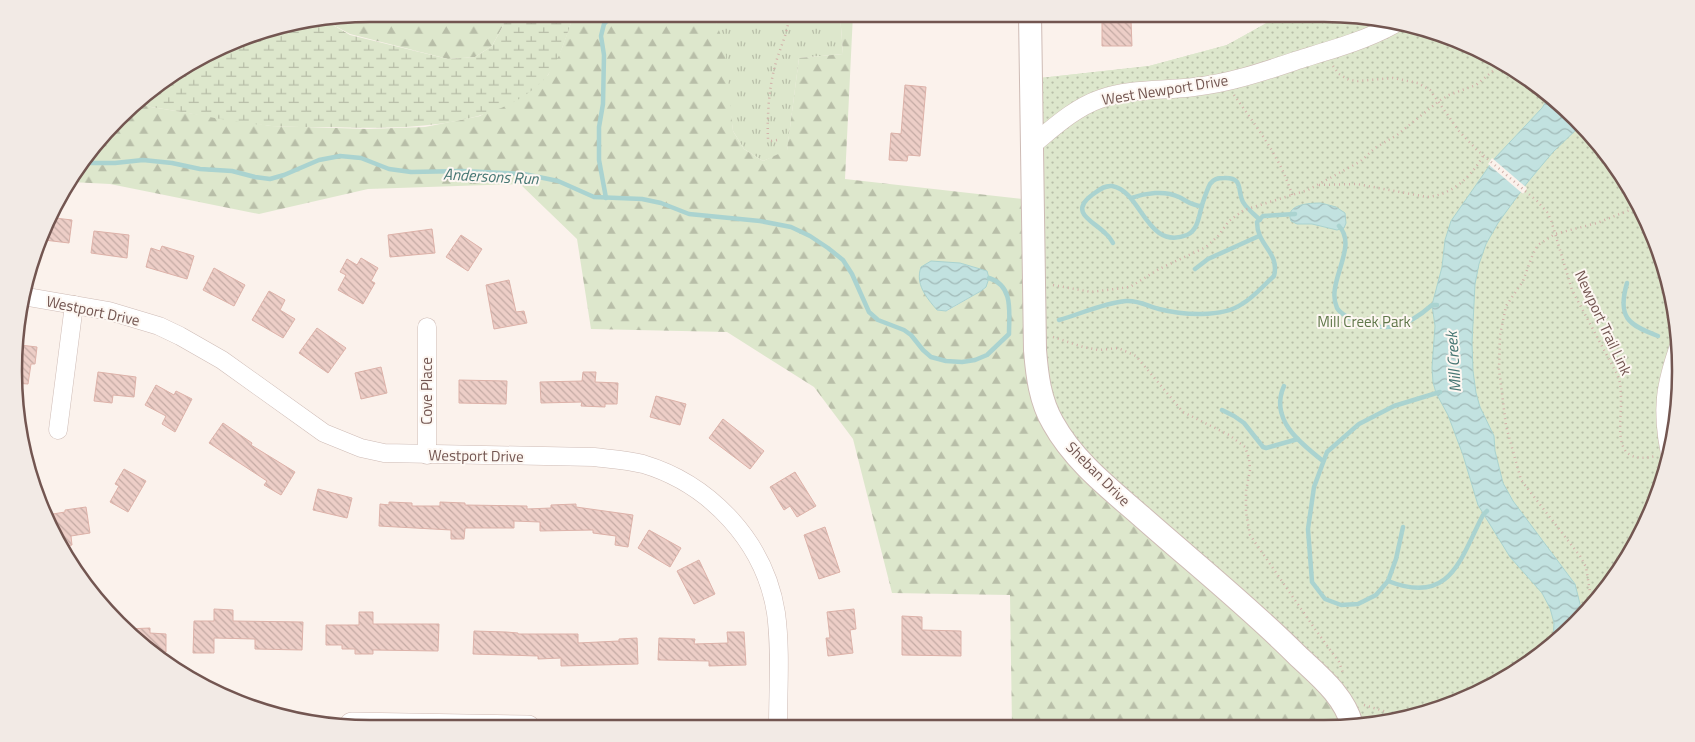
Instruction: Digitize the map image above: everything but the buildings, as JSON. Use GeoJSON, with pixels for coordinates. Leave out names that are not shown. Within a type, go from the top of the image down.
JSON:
{"type":"FeatureCollection","features":[{"type":"Feature","properties":{"kind":"street","name":"Sheban Drive"},"geometry":{"type":"LineString","coordinates":[[1030,22],[1035,350],[1040,388],[1046,409],[1062,438],[1091,472],[1285,643],[1334,691],[1348,712],[1350,719]]}},
{"type":"Feature","properties":{"kind":"street","name":"West Newport Drive"},"geometry":{"type":"LineString","coordinates":[[1031,146],[1077,110],[1101,98],[1128,93],[1225,82],[1364,38],[1386,28]]}},
{"type":"Feature","properties":{"kind":"street","name":"Westport Drive"},"geometry":{"type":"LineString","coordinates":[[30,297],[126,315],[159,326],[222,360],[311,424],[341,441],[361,448],[384,453],[426,455],[594,457],[642,464],[689,484],[728,515],[746,538],[759,561],[771,590],[776,611],[778,635],[778,720]]}},
{"type":"Feature","properties":{"kind":"street"},"geometry":{"type":"LineString","coordinates":[[58,430],[74,305]]}},
{"type":"Feature","properties":{"kind":"street","name":"Cove Place"},"geometry":{"type":"LineString","coordinates":[[426,455],[427,327]]}},
{"type":"Feature","properties":{"kind":"street"},"geometry":{"type":"LineString","coordinates":[[1667,433],[1664,412],[1672,364]]}},
{"type":"Feature","properties":{"kind":"path"},"geometry":{"type":"LineString","coordinates":[[777,140],[771,141],[768,139],[768,124],[774,67],[784,39],[787,22]]}},
{"type":"Feature","properties":{"kind":"path","name":"Newport Trail Link"},"geometry":{"type":"LineString","coordinates":[[1328,50],[1334,70],[1348,80],[1406,79],[1430,90],[1459,130],[1484,156],[1547,212],[1556,234],[1572,290],[1589,324],[1615,367],[1619,378],[1621,393],[1620,441],[1624,449],[1630,454],[1651,458],[1662,456]]}},
{"type":"Feature","properties":{"kind":"path"},"geometry":{"type":"LineString","coordinates":[[1034,280],[1091,292],[1130,287],[1159,269],[1206,247],[1218,236],[1228,221],[1244,210],[1318,185],[1361,161],[1375,148],[1397,135],[1439,101],[1449,95],[1476,85],[1496,68]]}},
{"type":"Feature","properties":{"kind":"path"},"geometry":{"type":"LineString","coordinates":[[1225,82],[1261,133],[1288,180],[1292,194]]}},
{"type":"Feature","properties":{"kind":"path"},"geometry":{"type":"LineString","coordinates":[[1318,185],[1357,184],[1427,197],[1438,196],[1451,190],[1470,175],[1484,156]]}},
{"type":"Feature","properties":{"kind":"path"},"geometry":{"type":"LineString","coordinates":[[1591,594],[1586,567],[1580,556],[1521,480],[1506,426],[1499,369],[1500,334],[1506,306],[1523,281],[1538,245],[1556,234],[1597,223],[1633,209]]}},
{"type":"Feature","properties":{"kind":"path"},"geometry":{"type":"LineString","coordinates":[[1058,338],[1082,347],[1099,350],[1118,348],[1136,356],[1183,412],[1229,435],[1245,447],[1250,470],[1246,491],[1246,512],[1250,535],[1314,629],[1339,662],[1344,674]]}},
{"type":"Feature","properties":{"kind":"green space"},"geometry":{"type":"Polygon","coordinates":[[[371,22],[504,22],[492,46],[475,57],[448,59],[350,34],[332,24],[371,22]]]}},
{"type":"Feature","properties":{"kind":"green space"},"geometry":{"type":"Polygon","coordinates":[[[504,22],[571,22],[559,56],[547,76],[527,94],[502,107],[475,117],[445,123],[384,128],[271,126],[146,105],[177,81],[217,58],[259,41],[303,29],[332,24],[350,35],[448,59],[475,57],[492,46],[504,22]]]}},
{"type":"Feature","properties":{"kind":"green space"},"geometry":{"type":"Polygon","coordinates":[[[571,22],[716,22],[725,47],[733,131],[744,149],[763,161],[787,150],[799,58],[843,54],[841,22],[853,22],[845,179],[1032,200],[1031,79],[1149,66],[1227,45],[1269,22],[1347,23],[1392,29],[1414,34],[1457,49],[1504,72],[1541,643],[1518,661],[1478,684],[1414,708],[1369,717],[1324,720],[1012,720],[1010,595],[892,593],[853,439],[814,387],[727,332],[591,329],[577,239],[520,184],[368,189],[259,214],[110,184],[78,182],[109,141],[146,105],[271,126],[368,129],[425,127],[480,116],[548,75],[562,48],[571,22]],[[960,263],[937,310],[947,311],[981,291],[987,271],[960,263]]]}},
{"type":"Feature","properties":{"kind":"green space"},"geometry":{"type":"Polygon","coordinates":[[[716,22],[841,22],[843,54],[799,58],[787,151],[763,161],[744,149],[733,131],[716,22]]]}},
{"type":"Feature","properties":{"kind":"green space","name":"Mill Creek Park"},"geometry":{"type":"Polygon","coordinates":[[[1269,22],[1347,23],[1369,25],[1414,34],[1478,58],[1518,81],[1554,109],[1586,141],[1614,177],[1637,217],[1661,281],[1670,326],[1672,348],[1670,416],[1661,461],[1654,483],[1637,525],[1626,545],[1614,565],[1586,601],[1554,633],[1518,661],[1478,684],[1414,708],[1350,719],[1348,712],[1091,472],[1046,409],[1031,79],[1149,66],[1227,45],[1269,22]]]}},
{"type":"Feature","properties":{"kind":"water","name":"Mill Creek"},"geometry":{"type":"Polygon","coordinates":[[[1545,102],[1575,130],[1553,152],[1527,183],[1498,223],[1486,244],[1475,284],[1472,343],[1476,393],[1480,407],[1494,436],[1495,451],[1503,483],[1513,501],[1575,584],[1581,606],[1553,633],[1554,623],[1550,608],[1542,593],[1510,557],[1478,505],[1463,455],[1448,415],[1436,393],[1432,368],[1435,326],[1432,305],[1442,267],[1445,240],[1451,221],[1494,159],[1545,102]]]}},
{"type":"Feature","properties":{"kind":"water"},"geometry":{"type":"Polygon","coordinates":[[[1321,203],[1336,207],[1345,213],[1346,223],[1344,228],[1337,230],[1312,224],[1297,224],[1291,221],[1291,211],[1295,208],[1305,204],[1321,203]]]}},
{"type":"Feature","properties":{"kind":"water"},"geometry":{"type":"Polygon","coordinates":[[[931,261],[960,263],[987,271],[989,278],[986,287],[946,311],[937,310],[923,290],[919,279],[921,267],[931,261]]]}},
{"type":"Feature","properties":{"kind":"pier"},"geometry":{"type":"Polygon","coordinates":[[[1492,158],[1527,188],[1523,194],[1488,164],[1492,158]]]}},
{"type":"Feature","properties":{"kind":"waterway"},"geometry":{"type":"LineString","coordinates":[[606,22],[601,36],[604,55],[603,104],[599,127],[599,160],[606,198]]}},
{"type":"Feature","properties":{"kind":"waterway","name":"Andersons Run"},"geometry":{"type":"LineString","coordinates":[[92,163],[143,160],[172,163],[200,169],[232,171],[270,179],[319,160],[340,156],[361,158],[389,169],[411,172],[462,171],[524,174],[558,181],[594,197],[642,199],[661,203],[689,214],[760,221],[791,227],[810,236],[843,260],[852,274],[869,312],[878,320],[904,330],[931,357],[946,361],[962,362],[975,360],[987,355],[1009,334],[1009,309],[1006,293],[1003,287],[989,278]]}},
{"type":"Feature","properties":{"kind":"waterway"},"geometry":{"type":"LineString","coordinates":[[1113,243],[1107,235],[1090,221],[1083,212],[1082,207],[1085,201],[1106,186],[1122,190],[1131,198],[1153,228],[1162,235],[1173,238],[1191,233],[1198,221],[1210,184],[1222,178],[1230,178],[1237,182],[1243,202],[1260,220]]}},
{"type":"Feature","properties":{"kind":"waterway"},"geometry":{"type":"LineString","coordinates":[[1131,198],[1161,193],[1173,195],[1192,204],[1202,206]]}},
{"type":"Feature","properties":{"kind":"waterway","name":"Andersons Run"},"geometry":{"type":"LineString","coordinates":[[1059,320],[1100,306],[1126,301],[1139,302],[1155,308],[1190,314],[1224,312],[1234,308],[1250,298],[1274,276],[1274,261],[1260,237],[1257,222],[1263,216],[1295,214]]}},
{"type":"Feature","properties":{"kind":"waterway","name":"Andersons Run"},"geometry":{"type":"LineString","coordinates":[[1339,226],[1344,235],[1345,244],[1334,298],[1337,308],[1342,314],[1367,325],[1387,327],[1405,323],[1432,305],[1437,305]]}},
{"type":"Feature","properties":{"kind":"waterway"},"geometry":{"type":"LineString","coordinates":[[1195,269],[1208,259],[1259,236]]}},
{"type":"Feature","properties":{"kind":"waterway"},"geometry":{"type":"LineString","coordinates":[[1627,283],[1623,304],[1628,318],[1639,328],[1658,336]]}},
{"type":"Feature","properties":{"kind":"waterway"},"geometry":{"type":"LineString","coordinates":[[1284,386],[1280,398],[1281,409],[1289,429],[1323,461]]}},
{"type":"Feature","properties":{"kind":"waterway","name":"Mill Creek"},"geometry":{"type":"LineString","coordinates":[[1403,527],[1396,559],[1388,581],[1376,595],[1358,604],[1341,605],[1325,599],[1312,582],[1308,529],[1314,487],[1327,452],[1359,424],[1394,406],[1440,392]]}},
{"type":"Feature","properties":{"kind":"waterway"},"geometry":{"type":"LineString","coordinates":[[1222,410],[1244,423],[1263,447],[1266,448],[1298,439]]}},
{"type":"Feature","properties":{"kind":"waterway"},"geometry":{"type":"LineString","coordinates":[[1388,581],[1409,587],[1426,587],[1440,583],[1459,562],[1483,515],[1487,511]]}}]}
